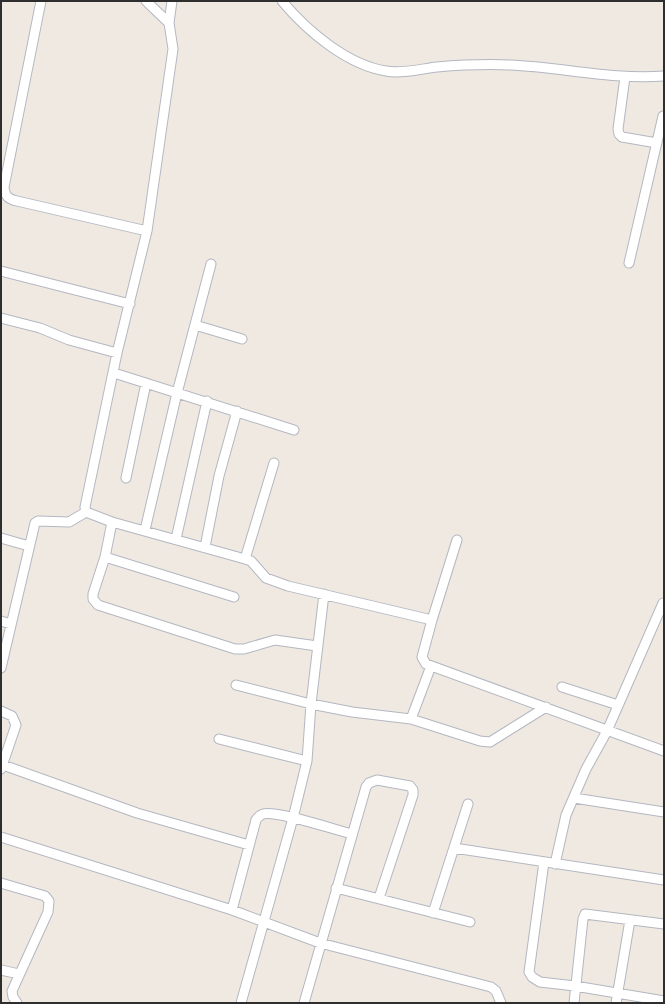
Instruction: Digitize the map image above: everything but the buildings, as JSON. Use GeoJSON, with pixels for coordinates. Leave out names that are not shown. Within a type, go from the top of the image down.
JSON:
{"type":"FeatureCollection","features":[{"type":"Feature","properties":{"kind":"street"},"geometry":{"type":"LineString","coordinates":[[41,1],[4,187],[5,194],[10,199],[17,201],[147,231]]}},
{"type":"Feature","properties":{"kind":"street"},"geometry":{"type":"LineString","coordinates":[[146,1],[170,23]]}},
{"type":"Feature","properties":{"kind":"street"},"geometry":{"type":"LineString","coordinates":[[86,512],[85,507],[118,353],[147,231],[173,49],[170,23],[172,1]]}},
{"type":"Feature","properties":{"kind":"street"},"geometry":{"type":"LineString","coordinates":[[282,1],[300,23],[333,48],[372,67],[386,71],[402,71],[465,65],[511,65],[625,77],[664,76]]}},
{"type":"Feature","properties":{"kind":"street"},"geometry":{"type":"LineString","coordinates":[[625,77],[618,129],[619,134],[622,136],[657,143]]}},
{"type":"Feature","properties":{"kind":"street"},"geometry":{"type":"LineString","coordinates":[[629,263],[663,116]]}},
{"type":"Feature","properties":{"kind":"street"},"geometry":{"type":"LineString","coordinates":[[145,530],[176,393],[211,264]]}},
{"type":"Feature","properties":{"kind":"street"},"geometry":{"type":"LineString","coordinates":[[1,271],[130,304]]}},
{"type":"Feature","properties":{"kind":"street"},"geometry":{"type":"LineString","coordinates":[[1,318],[40,328],[69,340],[118,353]]}},
{"type":"Feature","properties":{"kind":"street"},"geometry":{"type":"LineString","coordinates":[[195,325],[242,339]]}},
{"type":"Feature","properties":{"kind":"street"},"geometry":{"type":"LineString","coordinates":[[114,373],[294,430]]}},
{"type":"Feature","properties":{"kind":"street"},"geometry":{"type":"LineString","coordinates":[[126,478],[146,383]]}},
{"type":"Feature","properties":{"kind":"street"},"geometry":{"type":"LineString","coordinates":[[176,539],[206,402]]}},
{"type":"Feature","properties":{"kind":"street"},"geometry":{"type":"LineString","coordinates":[[205,547],[219,476],[237,411]]}},
{"type":"Feature","properties":{"kind":"street"},"geometry":{"type":"LineString","coordinates":[[245,559],[274,463]]}},
{"type":"Feature","properties":{"kind":"street"},"geometry":{"type":"LineString","coordinates":[[86,512],[112,522],[145,530],[251,561],[266,578],[276,582],[432,620]]}},
{"type":"Feature","properties":{"kind":"street"},"geometry":{"type":"LineString","coordinates":[[1,668],[37,522],[69,522],[86,512]]}},
{"type":"Feature","properties":{"kind":"street"},"geometry":{"type":"LineString","coordinates":[[112,522],[105,557],[93,598],[98,605],[234,649],[244,650],[275,640],[316,646]]}},
{"type":"Feature","properties":{"kind":"street"},"geometry":{"type":"LineString","coordinates":[[1,538],[30,546]]}},
{"type":"Feature","properties":{"kind":"street"},"geometry":{"type":"LineString","coordinates":[[457,540],[422,657],[426,664],[546,707],[607,731],[664,750]]}},
{"type":"Feature","properties":{"kind":"street"},"geometry":{"type":"LineString","coordinates":[[105,557],[234,597]]}},
{"type":"Feature","properties":{"kind":"street"},"geometry":{"type":"LineString","coordinates":[[241,1003],[308,761],[310,704],[316,646],[324,594]]}},
{"type":"Feature","properties":{"kind":"street"},"geometry":{"type":"LineString","coordinates":[[554,864],[566,815],[586,769],[607,731],[663,603]]}},
{"type":"Feature","properties":{"kind":"street"},"geometry":{"type":"LineString","coordinates":[[1,621],[11,624]]}},
{"type":"Feature","properties":{"kind":"street"},"geometry":{"type":"LineString","coordinates":[[411,719],[431,666]]}},
{"type":"Feature","properties":{"kind":"street"},"geometry":{"type":"LineString","coordinates":[[236,685],[310,704],[372,715],[411,719],[480,741],[490,742],[546,707]]}},
{"type":"Feature","properties":{"kind":"street"},"geometry":{"type":"LineString","coordinates":[[562,688],[618,705]]}},
{"type":"Feature","properties":{"kind":"street"},"geometry":{"type":"LineString","coordinates":[[1,711],[12,716],[16,725],[2,768],[137,813],[249,845]]}},
{"type":"Feature","properties":{"kind":"street"},"geometry":{"type":"LineString","coordinates":[[219,739],[308,761]]}},
{"type":"Feature","properties":{"kind":"street"},"geometry":{"type":"LineString","coordinates":[[307,1002],[320,943],[352,834],[369,783],[377,780],[410,786],[413,790],[413,795],[379,898]]}},
{"type":"Feature","properties":{"kind":"street"},"geometry":{"type":"LineString","coordinates":[[574,798],[664,812]]}},
{"type":"Feature","properties":{"kind":"street"},"geometry":{"type":"LineString","coordinates":[[433,913],[468,804]]}},
{"type":"Feature","properties":{"kind":"street"},"geometry":{"type":"LineString","coordinates":[[232,910],[256,820],[259,816],[264,813],[293,818],[352,834]]}},
{"type":"Feature","properties":{"kind":"street"},"geometry":{"type":"LineString","coordinates":[[1,837],[232,910],[320,943],[491,987],[496,991],[501,1003]]}},
{"type":"Feature","properties":{"kind":"street"},"geometry":{"type":"LineString","coordinates":[[454,848],[664,880]]}},
{"type":"Feature","properties":{"kind":"street"},"geometry":{"type":"LineString","coordinates":[[544,862],[529,972],[532,977],[540,982],[575,986],[616,998],[658,1001]]}},
{"type":"Feature","properties":{"kind":"street"},"geometry":{"type":"LineString","coordinates":[[2,885],[45,896],[49,901],[48,912],[12,991],[12,997],[17,1003]]}},
{"type":"Feature","properties":{"kind":"street"},"geometry":{"type":"LineString","coordinates":[[336,888],[470,922]]}},
{"type":"Feature","properties":{"kind":"street"},"geometry":{"type":"LineString","coordinates":[[574,1003],[583,916],[588,914],[664,924]]}},
{"type":"Feature","properties":{"kind":"street"},"geometry":{"type":"LineString","coordinates":[[616,998],[630,920]]}},
{"type":"Feature","properties":{"kind":"street"},"geometry":{"type":"LineString","coordinates":[[1,970],[19,974]]}}]}
